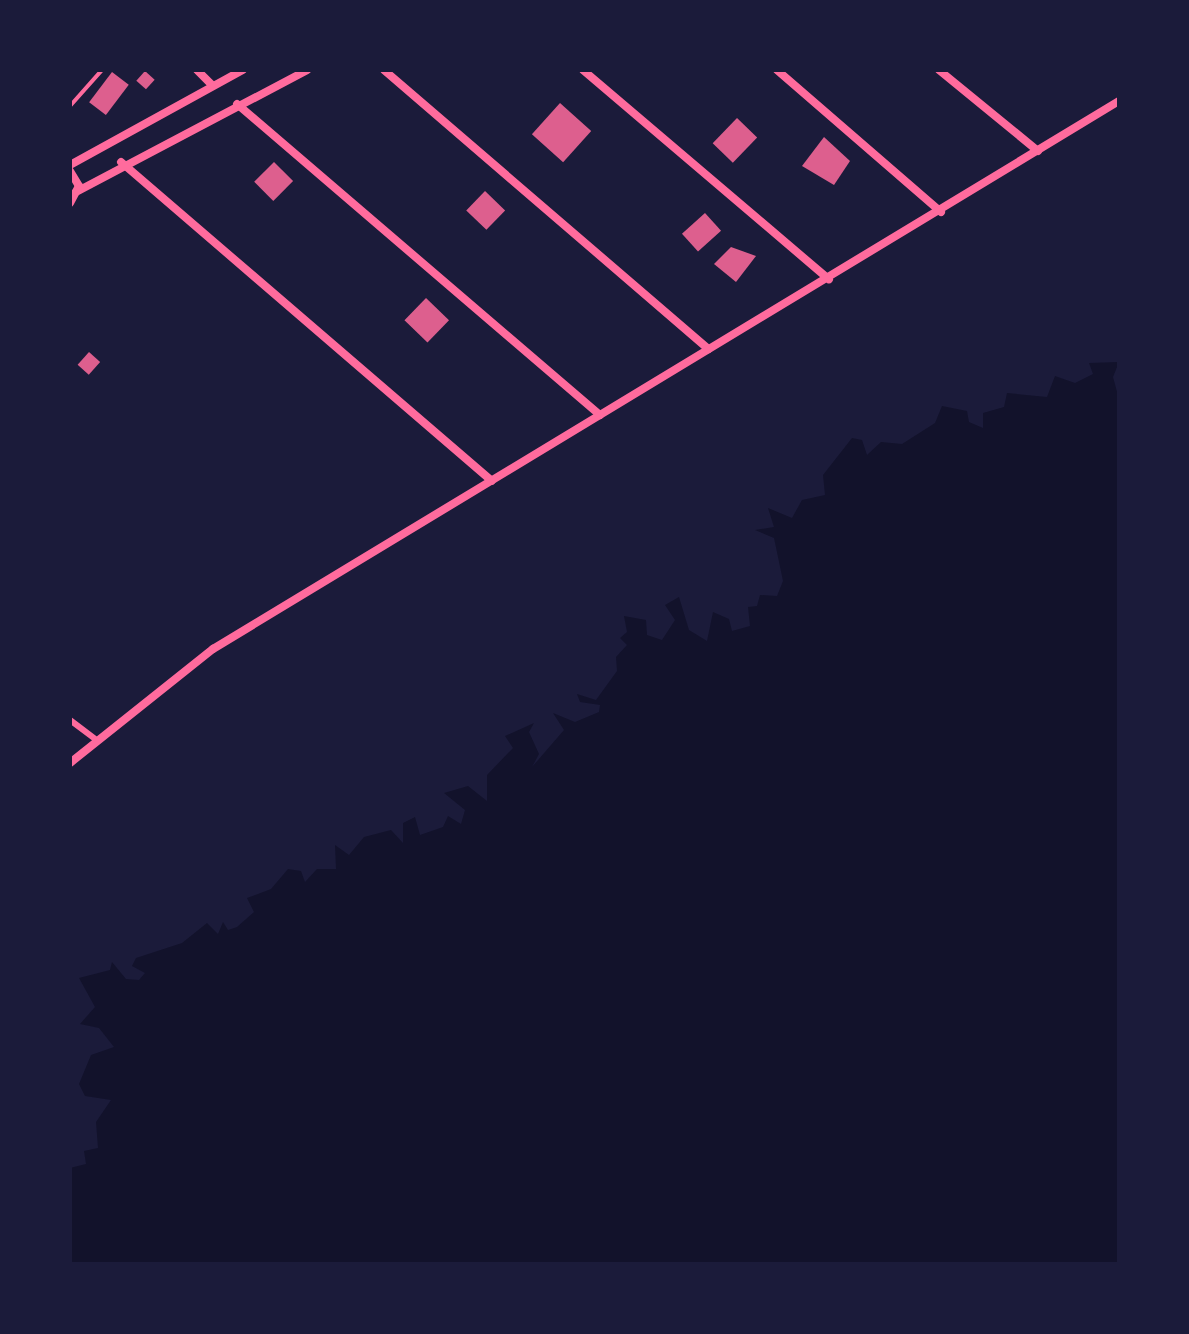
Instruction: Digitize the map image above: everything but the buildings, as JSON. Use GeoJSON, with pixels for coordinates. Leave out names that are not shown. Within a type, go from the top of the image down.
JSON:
{"type":"FeatureCollection","features":[{"type":"Feature","properties":{"kind":"street"},"geometry":{"type":"LineString","coordinates":[[197,70],[212,85]]}},
{"type":"Feature","properties":{"kind":"street"},"geometry":{"type":"LineString","coordinates":[[76,192],[70,168],[243,70]]}},
{"type":"Feature","properties":{"kind":"street"},"geometry":{"type":"LineString","coordinates":[[70,203],[76,192],[121,162],[307,70]]}},
{"type":"Feature","properties":{"kind":"street"},"geometry":{"type":"LineString","coordinates":[[384,70],[708,349]]}},
{"type":"Feature","properties":{"kind":"street"},"geometry":{"type":"LineString","coordinates":[[583,70],[829,279]]}},
{"type":"Feature","properties":{"kind":"street"},"geometry":{"type":"LineString","coordinates":[[777,70],[941,212]]}},
{"type":"Feature","properties":{"kind":"street"},"geometry":{"type":"LineString","coordinates":[[939,70],[1038,151]]}},
{"type":"Feature","properties":{"kind":"street"},"geometry":{"type":"LineString","coordinates":[[70,763],[95,739],[213,649],[708,349],[941,212],[1119,101]]}},
{"type":"Feature","properties":{"kind":"street"},"geometry":{"type":"LineString","coordinates":[[237,104],[600,415]]}},
{"type":"Feature","properties":{"kind":"street"},"geometry":{"type":"LineString","coordinates":[[121,162],[492,481]]}},
{"type":"Feature","properties":{"kind":"lane"},"geometry":{"type":"LineString","coordinates":[[70,720],[95,739]]}},
{"type":"Feature","properties":{"kind":"path"},"geometry":{"type":"LineString","coordinates":[[70,106],[102,70]]}},
{"type":"Feature","properties":{"kind":"shaded area"},"geometry":{"type":"Polygon","coordinates":[[[1119,362],[1113,377],[1119,399],[1119,1264],[70,1264],[70,1168],[86,1164],[84,1151],[98,1148],[96,1122],[111,1100],[85,1096],[79,1084],[91,1055],[114,1047],[99,1028],[80,1024],[95,1007],[79,978],[110,970],[112,962],[126,979],[139,980],[145,973],[132,966],[136,958],[182,943],[207,923],[218,934],[223,922],[228,930],[237,927],[254,912],[247,898],[271,889],[288,869],[301,871],[305,882],[317,869],[336,869],[335,845],[349,855],[364,837],[391,830],[403,843],[403,823],[415,817],[420,835],[443,827],[448,816],[461,824],[465,810],[444,793],[468,786],[487,801],[487,775],[513,748],[505,736],[534,723],[529,732],[539,754],[532,767],[564,730],[553,713],[575,722],[599,712],[600,705],[580,702],[577,694],[596,700],[617,671],[616,657],[627,645],[620,638],[627,632],[624,616],[646,620],[647,635],[662,640],[675,620],[665,605],[679,597],[689,630],[707,641],[713,612],[729,619],[732,631],[750,626],[748,607],[757,606],[760,595],[777,596],[783,581],[774,538],[755,530],[774,527],[768,508],[792,518],[802,500],[825,495],[823,475],[852,438],[862,440],[867,455],[881,442],[902,444],[935,423],[942,406],[967,411],[969,422],[983,428],[983,413],[1004,407],[1007,393],[1047,397],[1055,376],[1075,383],[1093,374],[1089,363],[1119,362]]]}}]}
